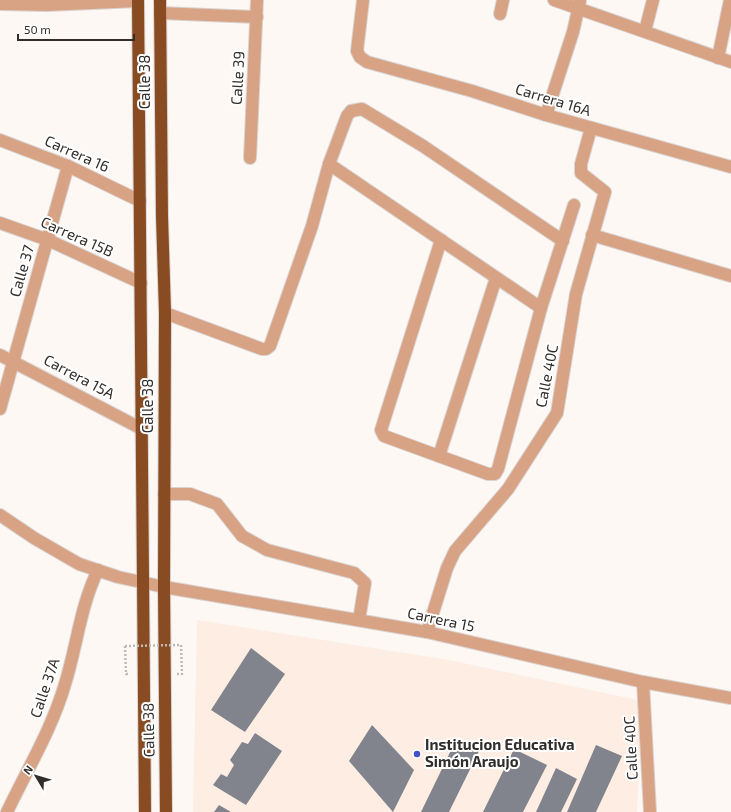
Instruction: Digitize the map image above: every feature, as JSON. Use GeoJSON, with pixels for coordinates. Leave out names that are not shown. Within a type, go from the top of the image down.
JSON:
{"type":"FeatureCollection","features":[{"type":"Feature","properties":{"kind":"highway","name":"Calle 38"},"geometry":{"type":"LineString","coordinates":[[138,0],[145,812]]}},
{"type":"Feature","properties":{"kind":"highway","name":"Calle 38"},"geometry":{"type":"LineString","coordinates":[[160,0],[162,216],[165,313],[164,587],[166,812]]}},
{"type":"Feature","properties":{"kind":"street"},"geometry":{"type":"LineString","coordinates":[[0,4],[138,0]]}},
{"type":"Feature","properties":{"kind":"street","name":"Calle 39"},"geometry":{"type":"LineString","coordinates":[[250,158],[257,0]]}},
{"type":"Feature","properties":{"kind":"street","name":"Carrera 16A"},"geometry":{"type":"LineString","coordinates":[[363,0],[357,51],[360,58],[367,62],[472,91],[546,116],[731,167]]}},
{"type":"Feature","properties":{"kind":"street"},"geometry":{"type":"LineString","coordinates":[[500,14],[503,0]]}},
{"type":"Feature","properties":{"kind":"street"},"geometry":{"type":"LineString","coordinates":[[554,0],[579,4],[645,31],[731,62]]}},
{"type":"Feature","properties":{"kind":"street"},"geometry":{"type":"LineString","coordinates":[[645,31],[654,0]]}},
{"type":"Feature","properties":{"kind":"street"},"geometry":{"type":"LineString","coordinates":[[718,58],[730,0]]}},
{"type":"Feature","properties":{"kind":"street"},"geometry":{"type":"LineString","coordinates":[[546,116],[573,32],[579,4]]}},
{"type":"Feature","properties":{"kind":"street"},"geometry":{"type":"LineString","coordinates":[[160,13],[257,17]]}},
{"type":"Feature","properties":{"kind":"street"},"geometry":{"type":"LineString","coordinates":[[165,313],[262,349],[266,349],[270,346],[312,226],[329,164],[348,116],[351,111],[362,109],[423,146],[563,241]]}},
{"type":"Feature","properties":{"kind":"street","name":"Calle 40C"},"geometry":{"type":"LineString","coordinates":[[427,632],[447,568],[455,551],[508,490],[557,413],[576,294],[605,192],[581,173],[581,164],[591,128]]}},
{"type":"Feature","properties":{"kind":"street","name":"Carrera 16"},"geometry":{"type":"LineString","coordinates":[[0,140],[68,166],[140,201]]}},
{"type":"Feature","properties":{"kind":"street"},"geometry":{"type":"LineString","coordinates":[[329,164],[541,308]]}},
{"type":"Feature","properties":{"kind":"street","name":"Calle 37"},"geometry":{"type":"LineString","coordinates":[[0,409],[12,361],[48,240],[68,166]]}},
{"type":"Feature","properties":{"kind":"street"},"geometry":{"type":"LineString","coordinates":[[441,240],[381,430],[384,436],[488,474],[495,474],[498,469],[541,308],[574,205]]}},
{"type":"Feature","properties":{"kind":"street","name":"Carrera 15B"},"geometry":{"type":"LineString","coordinates":[[0,223],[48,240],[141,283]]}},
{"type":"Feature","properties":{"kind":"street"},"geometry":{"type":"LineString","coordinates":[[592,235],[731,276]]}},
{"type":"Feature","properties":{"kind":"street"},"geometry":{"type":"LineString","coordinates":[[439,456],[496,278]]}},
{"type":"Feature","properties":{"kind":"street","name":"Carrera 15A"},"geometry":{"type":"LineString","coordinates":[[0,355],[142,429]]}},
{"type":"Feature","properties":{"kind":"street"},"geometry":{"type":"LineString","coordinates":[[164,494],[190,494],[217,504],[242,536],[267,550],[354,574],[365,583],[360,620]]}},
{"type":"Feature","properties":{"kind":"street"},"geometry":{"type":"LineString","coordinates":[[0,515],[56,552],[79,564],[143,583]]}},
{"type":"Feature","properties":{"kind":"street","name":"Calle 37A"},"geometry":{"type":"LineString","coordinates":[[7,812],[55,713],[72,657],[81,612],[88,589],[98,570]]}},
{"type":"Feature","properties":{"kind":"street","name":"Carrera 15"},"geometry":{"type":"LineString","coordinates":[[143,583],[427,632],[643,682],[731,698]]}},
{"type":"Feature","properties":{"kind":"street","name":"Calle 40C"},"geometry":{"type":"LineString","coordinates":[[643,682],[650,812]]}},
{"type":"Feature","properties":{"kind":"path"},"geometry":{"type":"LineString","coordinates":[[126,674],[125,646],[181,645],[182,674]]}},
{"type":"Feature","properties":{"kind":"shaded area","name":"Institucion Educativa Simón Araujo"},"geometry":{"type":"Polygon","coordinates":[[[197,620],[449,660],[642,701],[637,812],[193,812],[197,620]]]}},
{"type":"Feature","properties":{"kind":"building"},"geometry":{"type":"Polygon","coordinates":[[[251,648],[285,674],[245,732],[211,710],[251,648]]]}},
{"type":"Feature","properties":{"kind":"building"},"geometry":{"type":"Polygon","coordinates":[[[372,725],[414,770],[393,812],[349,761],[372,725]]]}},
{"type":"Feature","properties":{"kind":"building"},"geometry":{"type":"Polygon","coordinates":[[[255,733],[282,751],[246,805],[213,785],[221,774],[227,777],[234,765],[230,760],[242,742],[248,744],[255,733]]]}},
{"type":"Feature","properties":{"kind":"building"},"geometry":{"type":"Polygon","coordinates":[[[457,738],[479,751],[449,812],[421,812],[457,738]]]}},
{"type":"Feature","properties":{"kind":"building"},"geometry":{"type":"Polygon","coordinates":[[[596,745],[622,756],[596,812],[567,812],[596,745]]]}},
{"type":"Feature","properties":{"kind":"building"},"geometry":{"type":"Polygon","coordinates":[[[514,749],[547,765],[523,812],[483,812],[514,749]]]}},
{"type":"Feature","properties":{"kind":"building"},"geometry":{"type":"Polygon","coordinates":[[[556,768],[577,779],[561,812],[536,812],[556,768]]]}},
{"type":"Feature","properties":{"kind":"building"},"geometry":{"type":"Polygon","coordinates":[[[219,805],[231,812],[214,812],[219,805]]]}},
{"type":"Feature","properties":{"kind":"place","name":"Institucion Educativa Simón Araujo"},"geometry":{"type":"Point","coordinates":[417,754]}}]}
